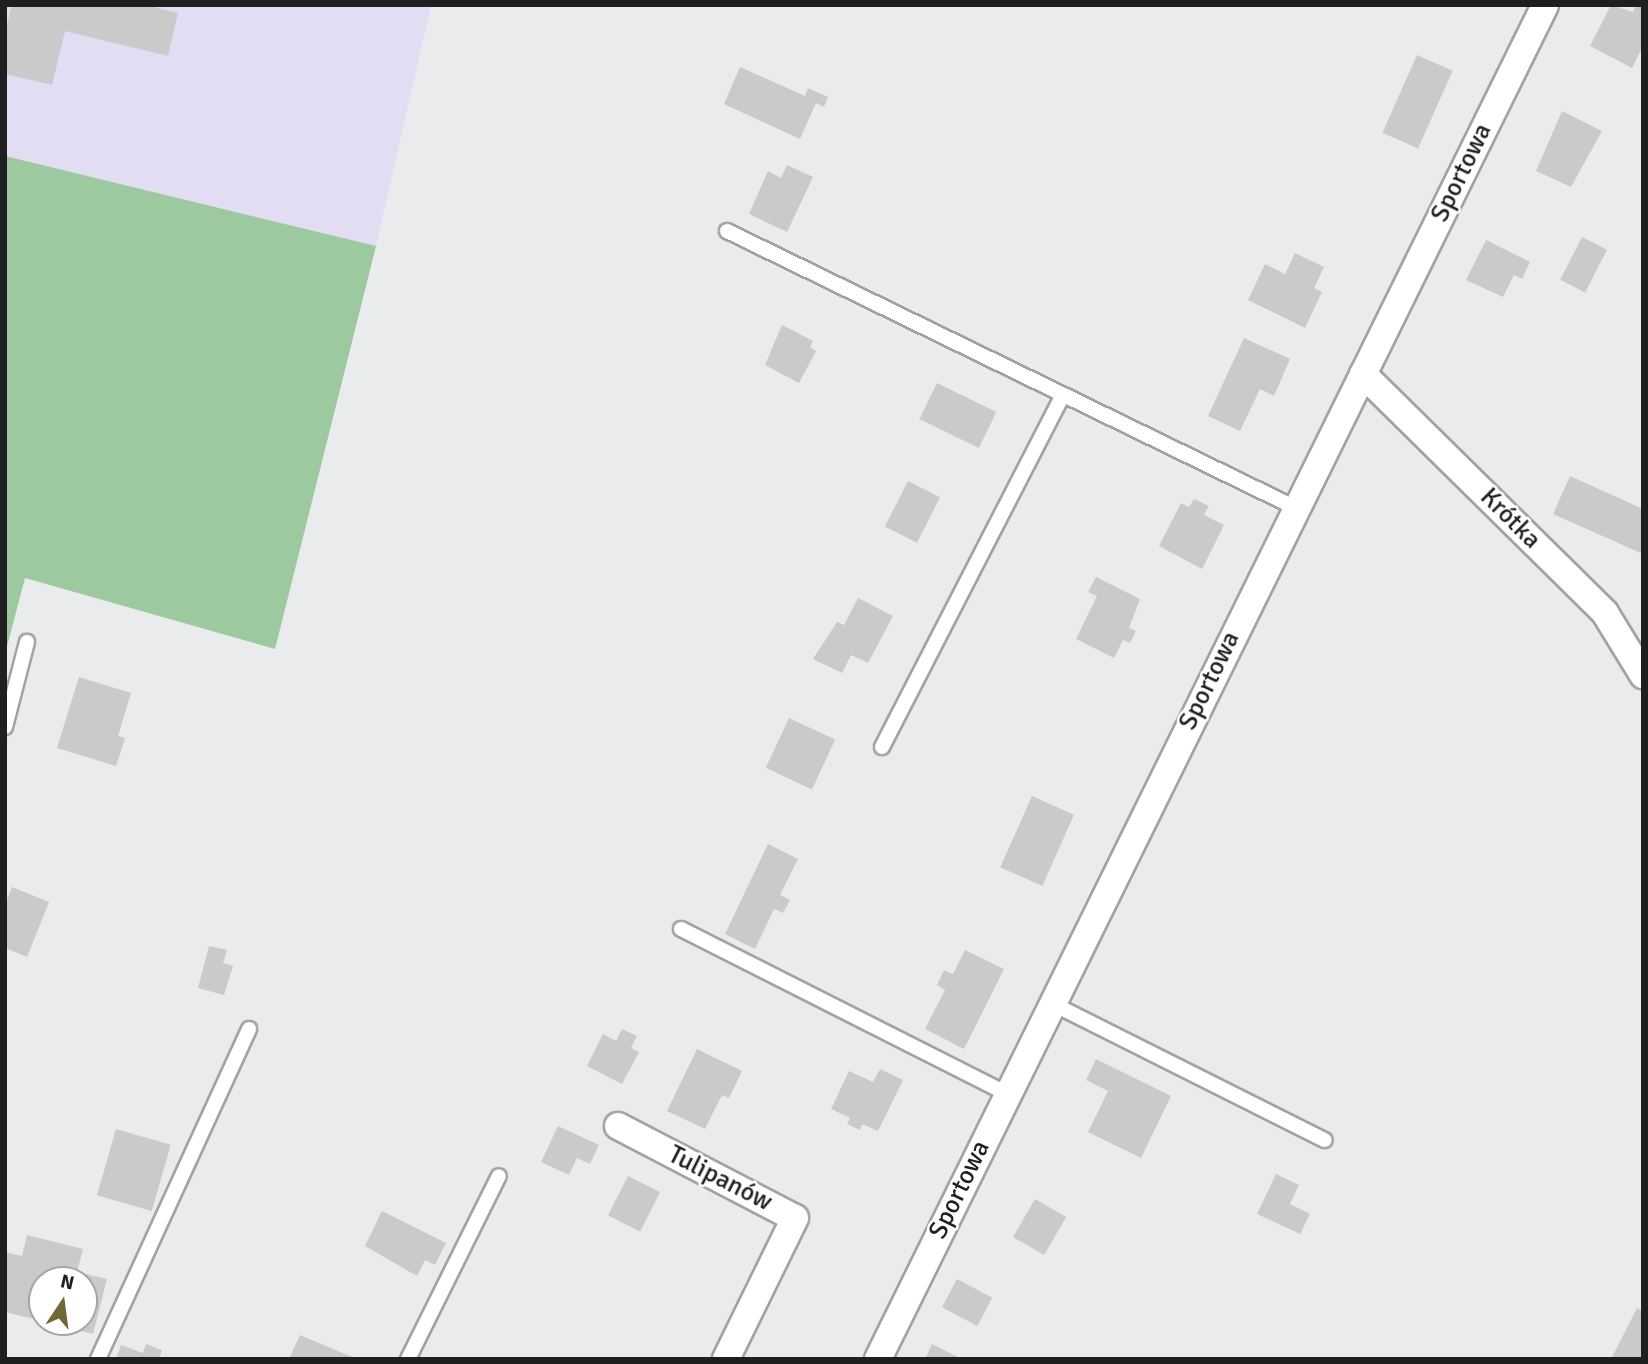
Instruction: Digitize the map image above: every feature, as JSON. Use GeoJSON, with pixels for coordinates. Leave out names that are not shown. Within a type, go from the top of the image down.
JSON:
{"type":"FeatureCollection","features":[{"type":"Feature","properties":{"kind":"street","name":"Sportowa"},"geometry":{"type":"LineString","coordinates":[[878,1359],[1051,1003],[1545,5]]}},
{"type":"Feature","properties":{"kind":"street","name":"Krótka"},"geometry":{"type":"LineString","coordinates":[[1363,374],[1605,613],[1643,675]]}},
{"type":"Feature","properties":{"kind":"street","name":"Tulipanów"},"geometry":{"type":"LineString","coordinates":[[618,1126],[795,1218],[726,1359]]}},
{"type":"Feature","properties":{"kind":"lane"},"geometry":{"type":"LineString","coordinates":[[727,231],[1296,508]]}},
{"type":"Feature","properties":{"kind":"lane"},"geometry":{"type":"LineString","coordinates":[[882,747],[1063,395]]}},
{"type":"Feature","properties":{"kind":"lane"},"geometry":{"type":"LineString","coordinates":[[5,727],[27,642]]}},
{"type":"Feature","properties":{"kind":"lane"},"geometry":{"type":"LineString","coordinates":[[681,929],[1007,1094]]}},
{"type":"Feature","properties":{"kind":"lane"},"geometry":{"type":"LineString","coordinates":[[1051,1003],[1325,1140]]}},
{"type":"Feature","properties":{"kind":"lane"},"geometry":{"type":"LineString","coordinates":[[99,1359],[249,1029]]}},
{"type":"Feature","properties":{"kind":"lane"},"geometry":{"type":"LineString","coordinates":[[408,1359],[499,1176]]}},
{"type":"Feature","properties":{"kind":"shaded area"},"geometry":{"type":"Polygon","coordinates":[[[5,5],[431,5],[376,246],[5,156],[5,5]]]}},
{"type":"Feature","properties":{"kind":"green space"},"geometry":{"type":"Polygon","coordinates":[[[5,156],[376,246],[275,649],[25,578],[5,654],[5,156]]]}},
{"type":"Feature","properties":{"kind":"building"},"geometry":{"type":"Polygon","coordinates":[[[12,5],[146,5],[178,13],[168,56],[65,31],[52,85],[5,74],[5,32],[12,5]]]}},
{"type":"Feature","properties":{"kind":"building"},"geometry":{"type":"Polygon","coordinates":[[[1611,5],[1633,12],[1636,5],[1643,5],[1643,46],[1632,68],[1590,46],[1611,5]]]}},
{"type":"Feature","properties":{"kind":"building"},"geometry":{"type":"Polygon","coordinates":[[[1417,55],[1453,71],[1418,149],[1382,133],[1417,55]]]}},
{"type":"Feature","properties":{"kind":"building"},"geometry":{"type":"Polygon","coordinates":[[[740,67],[805,96],[808,88],[828,97],[824,107],[816,103],[800,139],[724,104],[740,67]]]}},
{"type":"Feature","properties":{"kind":"building"},"geometry":{"type":"Polygon","coordinates":[[[1562,111],[1602,131],[1571,187],[1536,171],[1562,111]]]}},
{"type":"Feature","properties":{"kind":"building"},"geometry":{"type":"Polygon","coordinates":[[[787,165],[813,177],[787,232],[749,214],[768,171],[781,178],[787,165]]]}},
{"type":"Feature","properties":{"kind":"building"},"geometry":{"type":"Polygon","coordinates":[[[1582,237],[1607,250],[1585,292],[1560,280],[1582,237]]]}},
{"type":"Feature","properties":{"kind":"building"},"geometry":{"type":"Polygon","coordinates":[[[1486,240],[1530,262],[1522,279],[1514,275],[1503,297],[1466,280],[1486,240]]]}},
{"type":"Feature","properties":{"kind":"building"},"geometry":{"type":"Polygon","coordinates":[[[1295,253],[1324,267],[1314,288],[1322,292],[1305,328],[1248,300],[1265,264],[1285,274],[1295,253]]]}},
{"type":"Feature","properties":{"kind":"building"},"geometry":{"type":"Polygon","coordinates":[[[782,325],[813,341],[810,347],[816,351],[799,383],[765,365],[782,325]]]}},
{"type":"Feature","properties":{"kind":"building"},"geometry":{"type":"Polygon","coordinates":[[[1244,338],[1290,359],[1274,396],[1260,389],[1240,431],[1208,416],[1244,338]]]}},
{"type":"Feature","properties":{"kind":"building"},"geometry":{"type":"Polygon","coordinates":[[[937,383],[996,412],[979,448],[919,419],[937,383]]]}},
{"type":"Feature","properties":{"kind":"building"},"geometry":{"type":"Polygon","coordinates":[[[1570,476],[1643,509],[1643,554],[1553,514],[1570,476]]]}},
{"type":"Feature","properties":{"kind":"building"},"geometry":{"type":"Polygon","coordinates":[[[908,481],[940,497],[917,543],[885,526],[908,481]]]}},
{"type":"Feature","properties":{"kind":"building"},"geometry":{"type":"Polygon","coordinates":[[[1194,499],[1209,506],[1204,515],[1224,525],[1202,569],[1159,546],[1181,503],[1189,507],[1194,499]]]}},
{"type":"Feature","properties":{"kind":"building"},"geometry":{"type":"Polygon","coordinates":[[[1096,577],[1140,599],[1129,628],[1136,631],[1130,643],[1123,640],[1114,658],[1076,639],[1097,596],[1088,592],[1096,577]]]}},
{"type":"Feature","properties":{"kind":"building"},"geometry":{"type":"Polygon","coordinates":[[[858,598],[893,616],[868,663],[851,655],[842,673],[813,659],[837,622],[844,625],[858,598]]]}},
{"type":"Feature","properties":{"kind":"building"},"geometry":{"type":"Polygon","coordinates":[[[79,677],[131,693],[118,736],[125,738],[116,766],[57,748],[79,677]]]}},
{"type":"Feature","properties":{"kind":"building"},"geometry":{"type":"Polygon","coordinates":[[[789,718],[835,740],[812,789],[766,768],[789,718]]]}},
{"type":"Feature","properties":{"kind":"building"},"geometry":{"type":"Polygon","coordinates":[[[1032,796],[1074,815],[1042,886],[1000,867],[1032,796]]]}},
{"type":"Feature","properties":{"kind":"building"},"geometry":{"type":"Polygon","coordinates":[[[768,844],[798,859],[780,895],[790,900],[783,913],[774,909],[755,949],[725,934],[768,844]]]}},
{"type":"Feature","properties":{"kind":"building"},"geometry":{"type":"Polygon","coordinates":[[[12,887],[49,902],[27,957],[5,948],[5,904],[12,887]]]}},
{"type":"Feature","properties":{"kind":"building"},"geometry":{"type":"Polygon","coordinates":[[[209,946],[227,950],[223,963],[233,966],[224,995],[198,988],[209,946]]]}},
{"type":"Feature","properties":{"kind":"building"},"geometry":{"type":"Polygon","coordinates":[[[965,950],[1004,969],[964,1049],[925,1029],[945,990],[937,985],[944,970],[953,974],[965,950]]]}},
{"type":"Feature","properties":{"kind":"building"},"geometry":{"type":"Polygon","coordinates":[[[622,1029],[637,1036],[631,1048],[639,1052],[622,1084],[587,1066],[603,1034],[616,1041],[622,1029]]]}},
{"type":"Feature","properties":{"kind":"building"},"geometry":{"type":"Polygon","coordinates":[[[697,1049],[742,1071],[729,1098],[722,1095],[705,1129],[667,1111],[697,1049]]]}},
{"type":"Feature","properties":{"kind":"building"},"geometry":{"type":"Polygon","coordinates":[[[1096,1059],[1171,1096],[1141,1158],[1088,1132],[1108,1091],[1086,1080],[1096,1059]]]}},
{"type":"Feature","properties":{"kind":"building"},"geometry":{"type":"Polygon","coordinates":[[[880,1069],[903,1080],[878,1131],[862,1124],[860,1130],[847,1124],[850,1118],[831,1109],[849,1071],[873,1082],[880,1069]]]}},
{"type":"Feature","properties":{"kind":"building"},"geometry":{"type":"Polygon","coordinates":[[[558,1126],[599,1145],[590,1164],[577,1158],[569,1175],[541,1162],[558,1126]]]}},
{"type":"Feature","properties":{"kind":"building"},"geometry":{"type":"Polygon","coordinates":[[[116,1129],[171,1145],[152,1211],[97,1195],[116,1129]]]}},
{"type":"Feature","properties":{"kind":"building"},"geometry":{"type":"Polygon","coordinates":[[[1276,1174],[1299,1185],[1290,1204],[1310,1214],[1300,1234],[1257,1214],[1276,1174]]]}},
{"type":"Feature","properties":{"kind":"building"},"geometry":{"type":"Polygon","coordinates":[[[628,1176],[660,1192],[640,1232],[608,1215],[628,1176]]]}},
{"type":"Feature","properties":{"kind":"building"},"geometry":{"type":"Polygon","coordinates":[[[1035,1199],[1066,1217],[1044,1255],[1013,1237],[1035,1199]]]}},
{"type":"Feature","properties":{"kind":"building"},"geometry":{"type":"Polygon","coordinates":[[[382,1211],[446,1243],[435,1265],[425,1260],[417,1276],[365,1246],[382,1211]]]}},
{"type":"Feature","properties":{"kind":"building"},"geometry":{"type":"Polygon","coordinates":[[[27,1235],[83,1249],[79,1266],[28,1266],[28,1318],[5,1312],[5,1252],[22,1256],[27,1235]]]}},
{"type":"Feature","properties":{"kind":"building"},"geometry":{"type":"Polygon","coordinates":[[[98,1277],[107,1279],[98,1314],[98,1277]]]}},
{"type":"Feature","properties":{"kind":"building"},"geometry":{"type":"Polygon","coordinates":[[[957,1279],[992,1298],[977,1326],[942,1307],[957,1279]]]}},
{"type":"Feature","properties":{"kind":"building"},"geometry":{"type":"Polygon","coordinates":[[[1637,1308],[1643,1311],[1643,1359],[1611,1359],[1637,1308]]]}},
{"type":"Feature","properties":{"kind":"building"},"geometry":{"type":"Polygon","coordinates":[[[300,1335],[357,1359],[289,1359],[300,1335]]]}},
{"type":"Feature","properties":{"kind":"building"},"geometry":{"type":"Polygon","coordinates":[[[146,1344],[162,1350],[159,1359],[116,1359],[121,1345],[143,1353],[146,1344]]]}},
{"type":"Feature","properties":{"kind":"building"},"geometry":{"type":"Polygon","coordinates":[[[932,1344],[962,1359],[925,1359],[932,1344]]]}}]}
